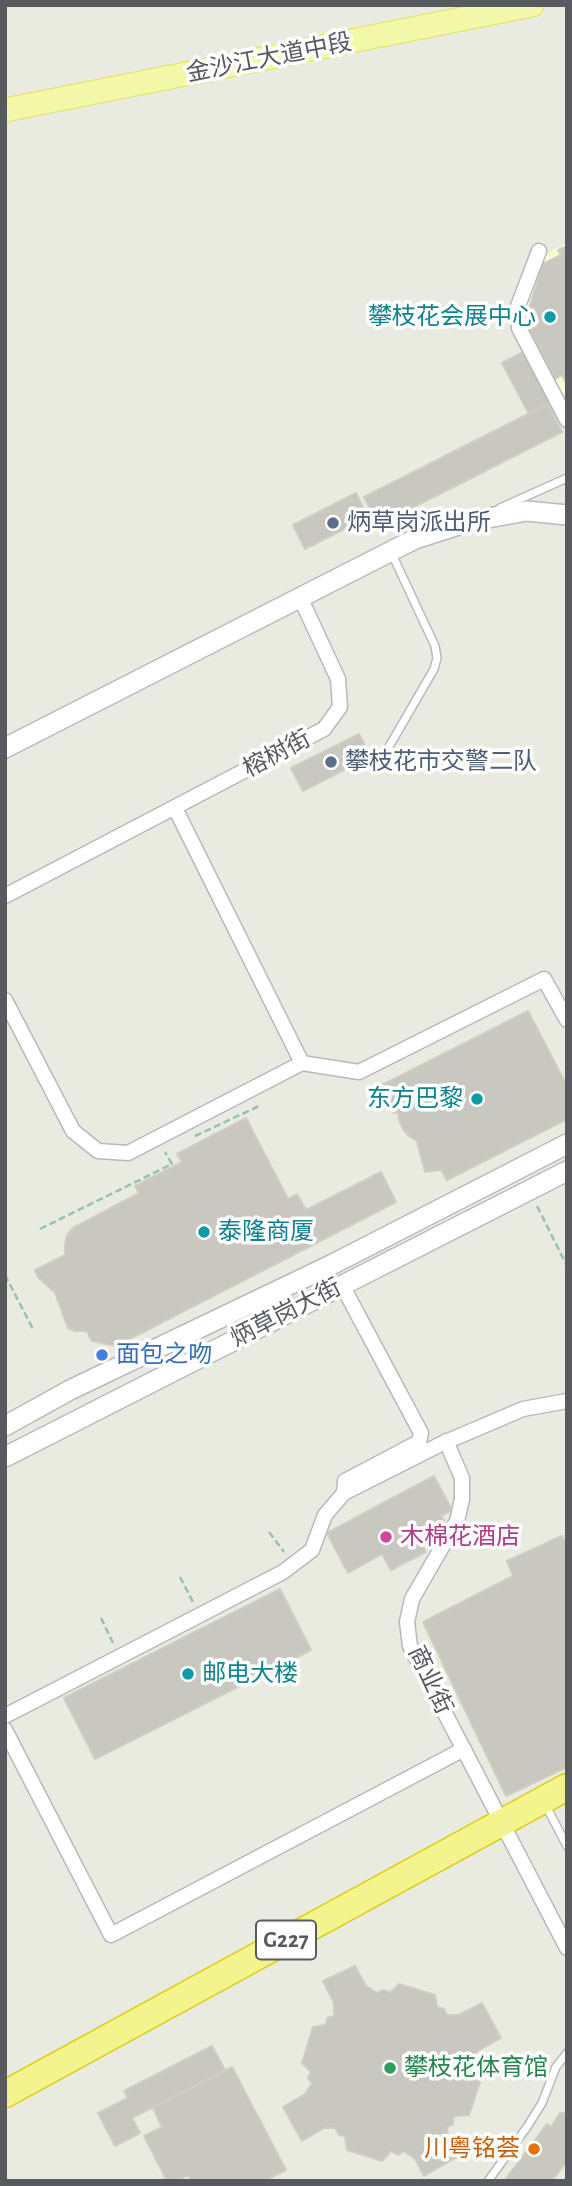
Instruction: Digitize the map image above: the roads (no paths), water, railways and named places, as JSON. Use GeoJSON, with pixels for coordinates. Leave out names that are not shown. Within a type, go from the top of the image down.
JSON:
{"type":"FeatureCollection","features":[{"type":"Feature","properties":{"kind":"highway","name":"G227"},"geometry":{"type":"LineString","coordinates":[[5,2094],[505,1829],[553,1807],[567,1787]]}},
{"type":"Feature","properties":{"kind":"highway","name":"G227"},"geometry":{"type":"LineString","coordinates":[[5,2110],[505,1829]]}},
{"type":"Feature","properties":{"kind":"main road","name":"金沙江大道中段"},"geometry":{"type":"LineString","coordinates":[[5,110],[532,5]]}},
{"type":"Feature","properties":{"kind":"street"},"geometry":{"type":"LineString","coordinates":[[538,250],[518,306],[519,328],[567,420]]}},
{"type":"Feature","properties":{"kind":"street"},"geometry":{"type":"LineString","coordinates":[[5,748],[415,539],[471,521],[527,512],[567,515]]}},
{"type":"Feature","properties":{"kind":"street","name":"榕树街"},"geometry":{"type":"LineString","coordinates":[[5,897],[324,729],[340,707],[338,679],[300,597]]}},
{"type":"Feature","properties":{"kind":"street"},"geometry":{"type":"LineString","coordinates":[[175,808],[302,1063]]}},
{"type":"Feature","properties":{"kind":"street"},"geometry":{"type":"LineString","coordinates":[[5,1000],[73,1131],[98,1151],[128,1153],[302,1063],[359,1072],[544,979],[567,1020]]}},
{"type":"Feature","properties":{"kind":"street","name":"炳草岗大街"},"geometry":{"type":"LineString","coordinates":[[5,1426],[94,1378],[333,1264],[567,1144]]}},
{"type":"Feature","properties":{"kind":"street","name":"炳草岗大街"},"geometry":{"type":"LineString","coordinates":[[5,1457],[567,1171]]}},
{"type":"Feature","properties":{"kind":"street"},"geometry":{"type":"LineString","coordinates":[[342,1285],[421,1433],[419,1442],[345,1481],[344,1493]]}},
{"type":"Feature","properties":{"kind":"street"},"geometry":{"type":"LineString","coordinates":[[5,1716],[283,1572],[312,1550],[325,1514],[344,1493],[446,1441],[523,1409],[567,1401]]}},
{"type":"Feature","properties":{"kind":"street","name":"商业街"},"geometry":{"type":"LineString","coordinates":[[446,1441],[462,1478],[462,1499],[457,1521],[412,1599],[407,1622],[410,1646],[567,1948]]}},
{"type":"Feature","properties":{"kind":"street"},"geometry":{"type":"LineString","coordinates":[[5,1730],[111,1935],[464,1749]]}},
{"type":"Feature","properties":{"kind":"lane"},"geometry":{"type":"LineString","coordinates":[[471,521],[567,478]]}},
{"type":"Feature","properties":{"kind":"lane"},"geometry":{"type":"LineString","coordinates":[[379,764],[434,669],[437,658],[435,646],[390,551]]}},
{"type":"Feature","properties":{"kind":"lane"},"geometry":{"type":"LineString","coordinates":[[553,1807],[567,1846]]}},
{"type":"Feature","properties":{"kind":"lane"},"geometry":{"type":"LineString","coordinates":[[488,2181],[542,2103],[556,2067],[567,2053]]}},
{"type":"Feature","properties":{"kind":"place","name":"攀枝花会展中心"},"geometry":{"type":"Point","coordinates":[550,317]}},
{"type":"Feature","properties":{"kind":"place","name":"炳草岗派出所"},"geometry":{"type":"Point","coordinates":[333,523]}},
{"type":"Feature","properties":{"kind":"place","name":"攀枝花市交警二队"},"geometry":{"type":"Point","coordinates":[331,762]}},
{"type":"Feature","properties":{"kind":"place","name":"东方巴黎"},"geometry":{"type":"Point","coordinates":[477,1099]}},
{"type":"Feature","properties":{"kind":"place","name":"泰隆商厦"},"geometry":{"type":"Point","coordinates":[204,1232]}},
{"type":"Feature","properties":{"kind":"place","name":"面包之吻"},"geometry":{"type":"Point","coordinates":[102,1355]}},
{"type":"Feature","properties":{"kind":"place","name":"木棉花酒店"},"geometry":{"type":"Point","coordinates":[386,1537]}},
{"type":"Feature","properties":{"kind":"place","name":"邮电大楼"},"geometry":{"type":"Point","coordinates":[188,1674]}},
{"type":"Feature","properties":{"kind":"place","name":"攀枝花体育馆"},"geometry":{"type":"Point","coordinates":[390,2068]}},
{"type":"Feature","properties":{"kind":"place","name":"川粤铭荟"},"geometry":{"type":"Point","coordinates":[534,2149]}}]}
